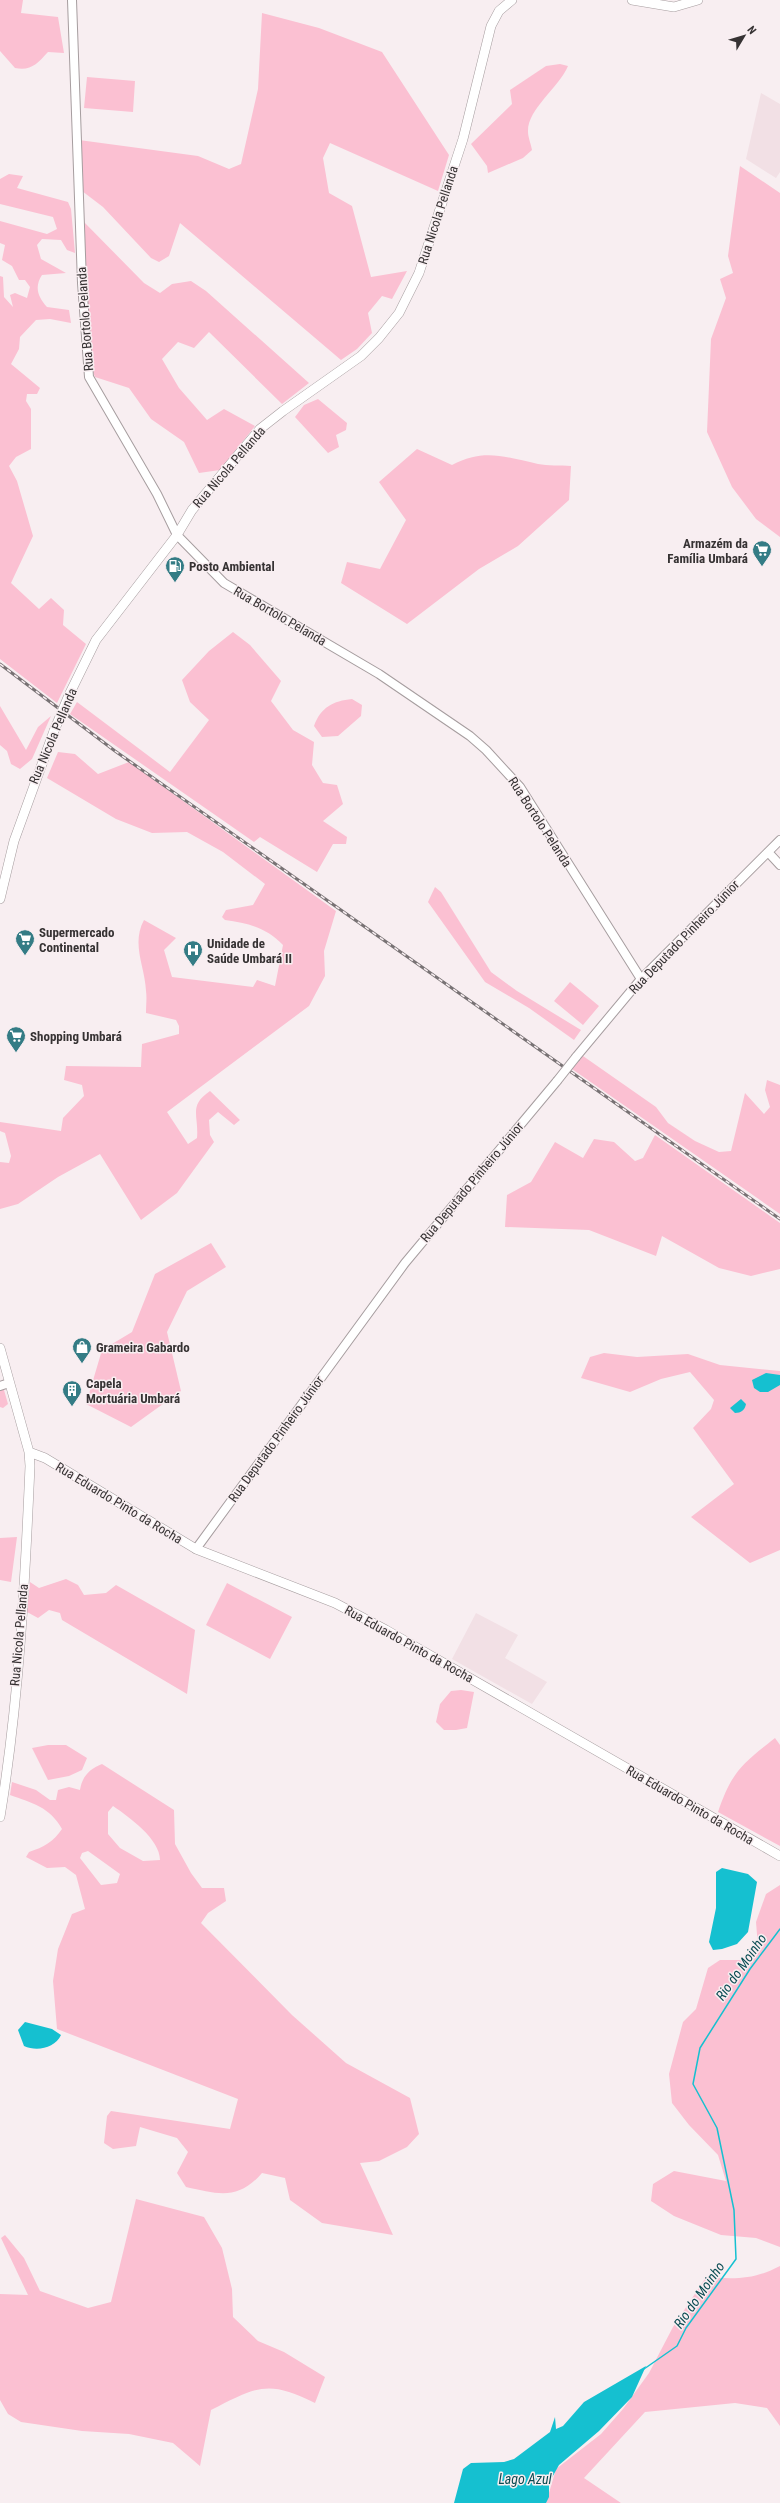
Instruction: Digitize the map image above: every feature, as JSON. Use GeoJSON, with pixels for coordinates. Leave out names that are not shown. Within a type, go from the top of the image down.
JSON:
{"type":"FeatureCollection","features":[{"type":"Feature","properties":{"kind":"main road","name":"Rua Nicola Pellanda"},"geometry":{"type":"LineString","coordinates":[[0,899],[14,841],[54,731],[69,695],[96,640],[177,535],[192,510],[260,429],[361,356],[379,338],[399,313],[419,273],[461,146],[491,26],[499,11],[512,0]]}},
{"type":"Feature","properties":{"kind":"main road"},"geometry":{"type":"LineString","coordinates":[[632,0],[674,7],[698,0]]}},
{"type":"Feature","properties":{"kind":"main road"},"geometry":{"type":"LineString","coordinates":[[0,1348],[4,1384]]}},
{"type":"Feature","properties":{"kind":"main road","name":"Rua Nicola Pellanda"},"geometry":{"type":"LineString","coordinates":[[0,1817],[14,1706],[29,1499],[29,1452],[4,1384]]}},
{"type":"Feature","properties":{"kind":"main road","name":"Rua Eduardo Pinto da Rocha"},"geometry":{"type":"LineString","coordinates":[[29,1452],[45,1458],[196,1549],[335,1603],[373,1623],[780,1856]]}},
{"type":"Feature","properties":{"kind":"street","name":"Rua Bortolo Pelanda"},"geometry":{"type":"LineString","coordinates":[[72,0],[82,283],[89,377],[157,494],[177,535],[224,584],[379,674],[481,745],[520,787],[641,979]]}},
{"type":"Feature","properties":{"kind":"street","name":"Rua Deputado Pinheiro Júnior"},"geometry":{"type":"LineString","coordinates":[[196,1549],[405,1263],[641,979],[780,840]]}},
{"type":"Feature","properties":{"kind":"street"},"geometry":{"type":"LineString","coordinates":[[768,852],[780,865]]}},
{"type":"Feature","properties":{"kind":"shaded area"},"geometry":{"type":"Polygon","coordinates":[[[0,0],[23,0],[21,13],[58,17],[64,53],[48,52],[33,66],[21,69],[15,68],[0,51],[0,0]]]}},
{"type":"Feature","properties":{"kind":"shaded area"},"geometry":{"type":"Polygon","coordinates":[[[262,13],[319,28],[382,52],[449,155],[438,191],[330,143],[323,158],[329,193],[352,206],[371,277],[407,271],[392,299],[382,296],[368,313],[372,333],[357,349],[341,360],[180,223],[169,256],[159,262],[151,258],[103,207],[82,191],[79,140],[198,156],[229,169],[241,164],[258,89],[262,13]]]}},
{"type":"Feature","properties":{"kind":"shaded area"},"geometry":{"type":"Polygon","coordinates":[[[560,64],[568,66],[564,74],[538,107],[529,123],[528,134],[532,150],[523,158],[488,173],[487,166],[471,144],[512,104],[510,90],[546,66],[560,64]]]}},
{"type":"Feature","properties":{"kind":"shaded area"},"geometry":{"type":"Polygon","coordinates":[[[87,77],[135,81],[133,112],[84,108],[87,77]]]}},
{"type":"Feature","properties":{"kind":"shaded area"},"geometry":{"type":"Polygon","coordinates":[[[761,93],[780,104],[780,172],[776,178],[746,159],[761,93]]]}},
{"type":"Feature","properties":{"kind":"shaded area"},"geometry":{"type":"Polygon","coordinates":[[[740,166],[780,193],[780,537],[756,519],[732,487],[707,432],[711,339],[726,298],[720,279],[733,273],[728,256],[740,166]]]}},
{"type":"Feature","properties":{"kind":"shaded area"},"geometry":{"type":"Polygon","coordinates":[[[9,174],[23,176],[17,188],[68,202],[71,209],[75,253],[67,250],[61,240],[42,239],[37,245],[41,259],[66,273],[42,275],[38,284],[39,296],[47,307],[69,310],[71,323],[50,319],[36,320],[20,337],[19,349],[11,364],[40,388],[37,394],[27,394],[26,401],[31,409],[31,449],[16,457],[9,466],[17,481],[33,536],[11,583],[39,609],[51,598],[64,610],[63,625],[86,644],[57,703],[0,659],[0,276],[3,277],[4,297],[13,307],[10,295],[15,293],[27,298],[30,287],[25,280],[19,280],[12,266],[2,260],[5,245],[0,243],[0,221],[47,234],[57,229],[53,217],[0,204],[0,179],[9,174]]]}},
{"type":"Feature","properties":{"kind":"shaded area"},"geometry":{"type":"Polygon","coordinates":[[[83,221],[144,283],[160,293],[172,284],[191,281],[206,291],[309,383],[282,404],[209,332],[194,348],[178,342],[162,359],[179,388],[207,420],[224,409],[255,426],[220,470],[199,473],[184,442],[151,419],[129,388],[95,377],[89,362],[83,221]]]}},
{"type":"Feature","properties":{"kind":"shaded area"},"geometry":{"type":"Polygon","coordinates":[[[318,399],[347,423],[346,430],[336,435],[339,447],[328,453],[295,417],[304,405],[318,399]]]}},
{"type":"Feature","properties":{"kind":"shaded area"},"geometry":{"type":"Polygon","coordinates":[[[417,449],[452,465],[464,460],[485,455],[505,457],[542,465],[571,466],[569,500],[518,546],[479,569],[407,624],[341,583],[347,562],[380,569],[406,520],[379,482],[417,449]]]}},
{"type":"Feature","properties":{"kind":"shaded area"},"geometry":{"type":"Polygon","coordinates":[[[233,632],[250,645],[281,681],[271,701],[293,730],[314,742],[312,765],[323,783],[337,785],[343,804],[323,821],[347,837],[346,844],[333,844],[317,872],[260,837],[254,842],[70,714],[77,702],[170,772],[209,720],[190,702],[182,680],[209,651],[233,632]]]}},
{"type":"Feature","properties":{"kind":"shaded area"},"geometry":{"type":"Polygon","coordinates":[[[352,699],[362,705],[361,716],[338,736],[322,737],[314,726],[320,714],[333,703],[352,699]]]}},
{"type":"Feature","properties":{"kind":"shaded area"},"geometry":{"type":"Polygon","coordinates":[[[0,706],[26,750],[38,727],[51,716],[32,759],[20,769],[11,764],[7,751],[0,745],[0,706]]]}},
{"type":"Feature","properties":{"kind":"shaded area"},"geometry":{"type":"Polygon","coordinates":[[[58,752],[75,754],[98,774],[129,762],[336,911],[324,951],[325,976],[309,1006],[167,1112],[188,1144],[197,1138],[196,1112],[199,1101],[210,1091],[240,1120],[234,1125],[218,1112],[209,1120],[210,1135],[214,1142],[177,1193],[141,1220],[100,1154],[58,1177],[18,1204],[0,1209],[0,1162],[9,1163],[11,1156],[5,1133],[0,1131],[0,1122],[61,1131],[63,1118],[84,1096],[82,1085],[64,1080],[66,1066],[141,1067],[142,1044],[179,1034],[179,1026],[176,1020],[146,1013],[145,982],[139,946],[140,929],[144,920],[176,938],[164,950],[172,977],[253,987],[257,980],[275,986],[283,945],[264,930],[242,923],[225,920],[222,917],[226,910],[253,905],[265,884],[223,852],[187,832],[152,833],[116,819],[47,778],[58,752]]]}},
{"type":"Feature","properties":{"kind":"shaded area"},"geometry":{"type":"Polygon","coordinates":[[[435,887],[441,892],[491,972],[517,991],[581,1030],[574,1040],[529,1008],[485,982],[428,902],[435,887]]]}},
{"type":"Feature","properties":{"kind":"shaded area"},"geometry":{"type":"Polygon","coordinates":[[[570,982],[599,1006],[583,1025],[554,1001],[570,982]]]}},
{"type":"Feature","properties":{"kind":"shaded area"},"geometry":{"type":"Polygon","coordinates":[[[583,1056],[656,1107],[668,1123],[695,1141],[719,1152],[731,1151],[745,1093],[764,1114],[770,1107],[765,1090],[767,1080],[780,1085],[780,1214],[572,1069],[583,1056]]]}},
{"type":"Feature","properties":{"kind":"shaded area"},"geometry":{"type":"Polygon","coordinates":[[[655,1135],[780,1223],[780,1269],[751,1276],[719,1268],[662,1236],[656,1256],[589,1230],[505,1227],[507,1195],[531,1182],[555,1142],[583,1158],[594,1139],[614,1142],[635,1161],[643,1158],[655,1135]]]}},
{"type":"Feature","properties":{"kind":"shaded area"},"geometry":{"type":"Polygon","coordinates":[[[211,1243],[226,1267],[187,1291],[167,1332],[181,1391],[131,1427],[86,1404],[102,1350],[132,1332],[155,1274],[211,1243]]]}},
{"type":"Feature","properties":{"kind":"shaded area"},"geometry":{"type":"Polygon","coordinates":[[[604,1353],[637,1357],[688,1354],[720,1365],[780,1371],[780,1550],[750,1563],[691,1517],[734,1484],[693,1428],[711,1409],[714,1400],[690,1372],[661,1379],[630,1392],[581,1378],[590,1357],[604,1353]]]}},
{"type":"Feature","properties":{"kind":"shaded area"},"geometry":{"type":"Polygon","coordinates":[[[0,1388],[4,1390],[8,1404],[3,1408],[0,1407],[0,1388]]]}},
{"type":"Feature","properties":{"kind":"shaded area"},"geometry":{"type":"Polygon","coordinates":[[[17,1537],[11,1582],[0,1580],[0,1538],[17,1537]]]}},
{"type":"Feature","properties":{"kind":"shaded area"},"geometry":{"type":"Polygon","coordinates":[[[66,1579],[78,1585],[84,1595],[106,1593],[116,1585],[195,1630],[187,1694],[62,1620],[60,1613],[49,1610],[38,1618],[27,1612],[30,1582],[39,1588],[66,1579]]]}},
{"type":"Feature","properties":{"kind":"shaded area"},"geometry":{"type":"Polygon","coordinates":[[[227,1583],[292,1617],[270,1659],[206,1625],[227,1583]]]}},
{"type":"Feature","properties":{"kind":"shaded area"},"geometry":{"type":"Polygon","coordinates":[[[476,1613],[518,1635],[505,1658],[547,1682],[532,1704],[452,1659],[476,1613]]]}},
{"type":"Feature","properties":{"kind":"shaded area"},"geometry":{"type":"Polygon","coordinates":[[[461,1690],[474,1692],[467,1728],[444,1730],[436,1722],[440,1704],[451,1691],[461,1690]]]}},
{"type":"Feature","properties":{"kind":"shaded area"},"geometry":{"type":"Polygon","coordinates":[[[775,1738],[780,1745],[780,1846],[718,1812],[728,1787],[739,1769],[775,1738]]]}},
{"type":"Feature","properties":{"kind":"shaded area"},"geometry":{"type":"Polygon","coordinates":[[[48,1745],[66,1745],[87,1758],[82,1770],[69,1776],[48,1780],[32,1748],[48,1745]]]}},
{"type":"Feature","properties":{"kind":"shaded area"},"geometry":{"type":"Polygon","coordinates":[[[102,1764],[174,1810],[175,1844],[191,1873],[202,1888],[224,1888],[226,1901],[208,1913],[201,1923],[292,2015],[346,2063],[410,2098],[419,2134],[407,2147],[379,2161],[360,2163],[393,2235],[322,2223],[290,2200],[285,2178],[262,2173],[244,2188],[236,2192],[227,2193],[208,2192],[186,2187],[177,2173],[188,2152],[177,2138],[140,2127],[136,2146],[113,2149],[104,2143],[107,2116],[111,2111],[230,2129],[238,2099],[57,2029],[53,1981],[58,1949],[72,1914],[85,1909],[76,1875],[65,1867],[47,1868],[26,1857],[29,1852],[48,1844],[59,1834],[62,1829],[52,1816],[40,1807],[10,1795],[12,1782],[36,1790],[50,1800],[56,1800],[58,1790],[69,1787],[80,1790],[84,1777],[97,1766],[102,1764]],[[113,1806],[108,1812],[108,1834],[120,1848],[143,1861],[160,1860],[159,1852],[149,1837],[135,1822],[113,1806]],[[88,1851],[82,1853],[80,1858],[101,1885],[117,1883],[120,1874],[88,1851]]]}},
{"type":"Feature","properties":{"kind":"shaded area"},"geometry":{"type":"Polygon","coordinates":[[[780,1885],[780,2247],[756,2238],[721,2235],[674,2216],[651,2201],[653,2184],[674,2171],[726,2181],[718,2155],[689,2125],[672,2103],[669,2074],[683,2022],[696,2009],[708,1968],[720,1960],[741,1960],[758,1947],[756,1922],[766,1894],[780,1885]]]}},
{"type":"Feature","properties":{"kind":"shaded area"},"geometry":{"type":"Polygon","coordinates":[[[136,2199],[204,2217],[222,2248],[232,2289],[233,2317],[258,2341],[284,2352],[325,2377],[315,2403],[299,2395],[285,2391],[262,2389],[251,2391],[211,2410],[200,2466],[173,2443],[129,2434],[82,2431],[21,2422],[8,2414],[0,2400],[0,2294],[28,2295],[1,2238],[5,2235],[24,2258],[40,2291],[88,2308],[111,2302],[136,2199]]]}},
{"type":"Feature","properties":{"kind":"shaded area"},"geometry":{"type":"Polygon","coordinates":[[[780,2266],[780,2426],[767,2408],[735,2403],[645,2412],[584,2478],[621,2503],[546,2503],[556,2469],[601,2434],[623,2409],[649,2373],[673,2327],[706,2277],[744,2278],[770,2271],[780,2266]]]}},
{"type":"Feature","properties":{"kind":"water"},"geometry":{"type":"Polygon","coordinates":[[[766,1373],[780,1375],[780,1385],[768,1392],[760,1392],[754,1388],[752,1380],[766,1373]]]}},
{"type":"Feature","properties":{"kind":"water"},"geometry":{"type":"Polygon","coordinates":[[[741,1399],[746,1404],[745,1408],[741,1412],[735,1413],[730,1408],[741,1399]]]}},
{"type":"Feature","properties":{"kind":"water"},"geometry":{"type":"Polygon","coordinates":[[[722,1868],[748,1874],[757,1882],[748,1932],[737,1944],[722,1949],[713,1950],[709,1942],[716,1908],[716,1872],[722,1868]]]}},
{"type":"Feature","properties":{"kind":"water"},"geometry":{"type":"Polygon","coordinates":[[[25,2022],[52,2029],[61,2035],[55,2043],[50,2046],[40,2049],[29,2048],[24,2046],[18,2030],[25,2022]]]}},
{"type":"Feature","properties":{"kind":"water","name":"Lago Azul"},"geometry":{"type":"Polygon","coordinates":[[[646,2366],[632,2397],[599,2431],[559,2465],[549,2483],[549,2497],[546,2503],[454,2503],[463,2469],[471,2463],[504,2462],[514,2459],[550,2432],[555,2417],[556,2429],[563,2426],[584,2402],[646,2366]]]}},
{"type":"Feature","properties":{"kind":"waterway","name":"Rio do Moinho"},"geometry":{"type":"LineString","coordinates":[[644,2369],[677,2346],[686,2328],[736,2259],[734,2210],[717,2128],[693,2084],[700,2048],[750,1969],[780,1929]]}},
{"type":"Feature","properties":{"kind":"railway"},"geometry":{"type":"LineString","coordinates":[[0,664],[115,751],[780,1219]]}},
{"type":"Feature","properties":{"kind":"place","name":"Armazém da Família Umbará"},"geometry":{"type":"Point","coordinates":[762,567]}},
{"type":"Feature","properties":{"kind":"place","name":"Posto Ambiental"},"geometry":{"type":"Point","coordinates":[175,583]}},
{"type":"Feature","properties":{"kind":"place","name":"Supermercado Continental"},"geometry":{"type":"Point","coordinates":[25,956]}},
{"type":"Feature","properties":{"kind":"place","name":"Unidade de Saúde Umbará II"},"geometry":{"type":"Point","coordinates":[193,967]}},
{"type":"Feature","properties":{"kind":"place","name":"Shopping Umbará"},"geometry":{"type":"Point","coordinates":[16,1053]}},
{"type":"Feature","properties":{"kind":"place","name":"Grameira Gabardo"},"geometry":{"type":"Point","coordinates":[82,1364]}},
{"type":"Feature","properties":{"kind":"place","name":"Capela Mortuária Umbará"},"geometry":{"type":"Point","coordinates":[72,1407]}}]}
